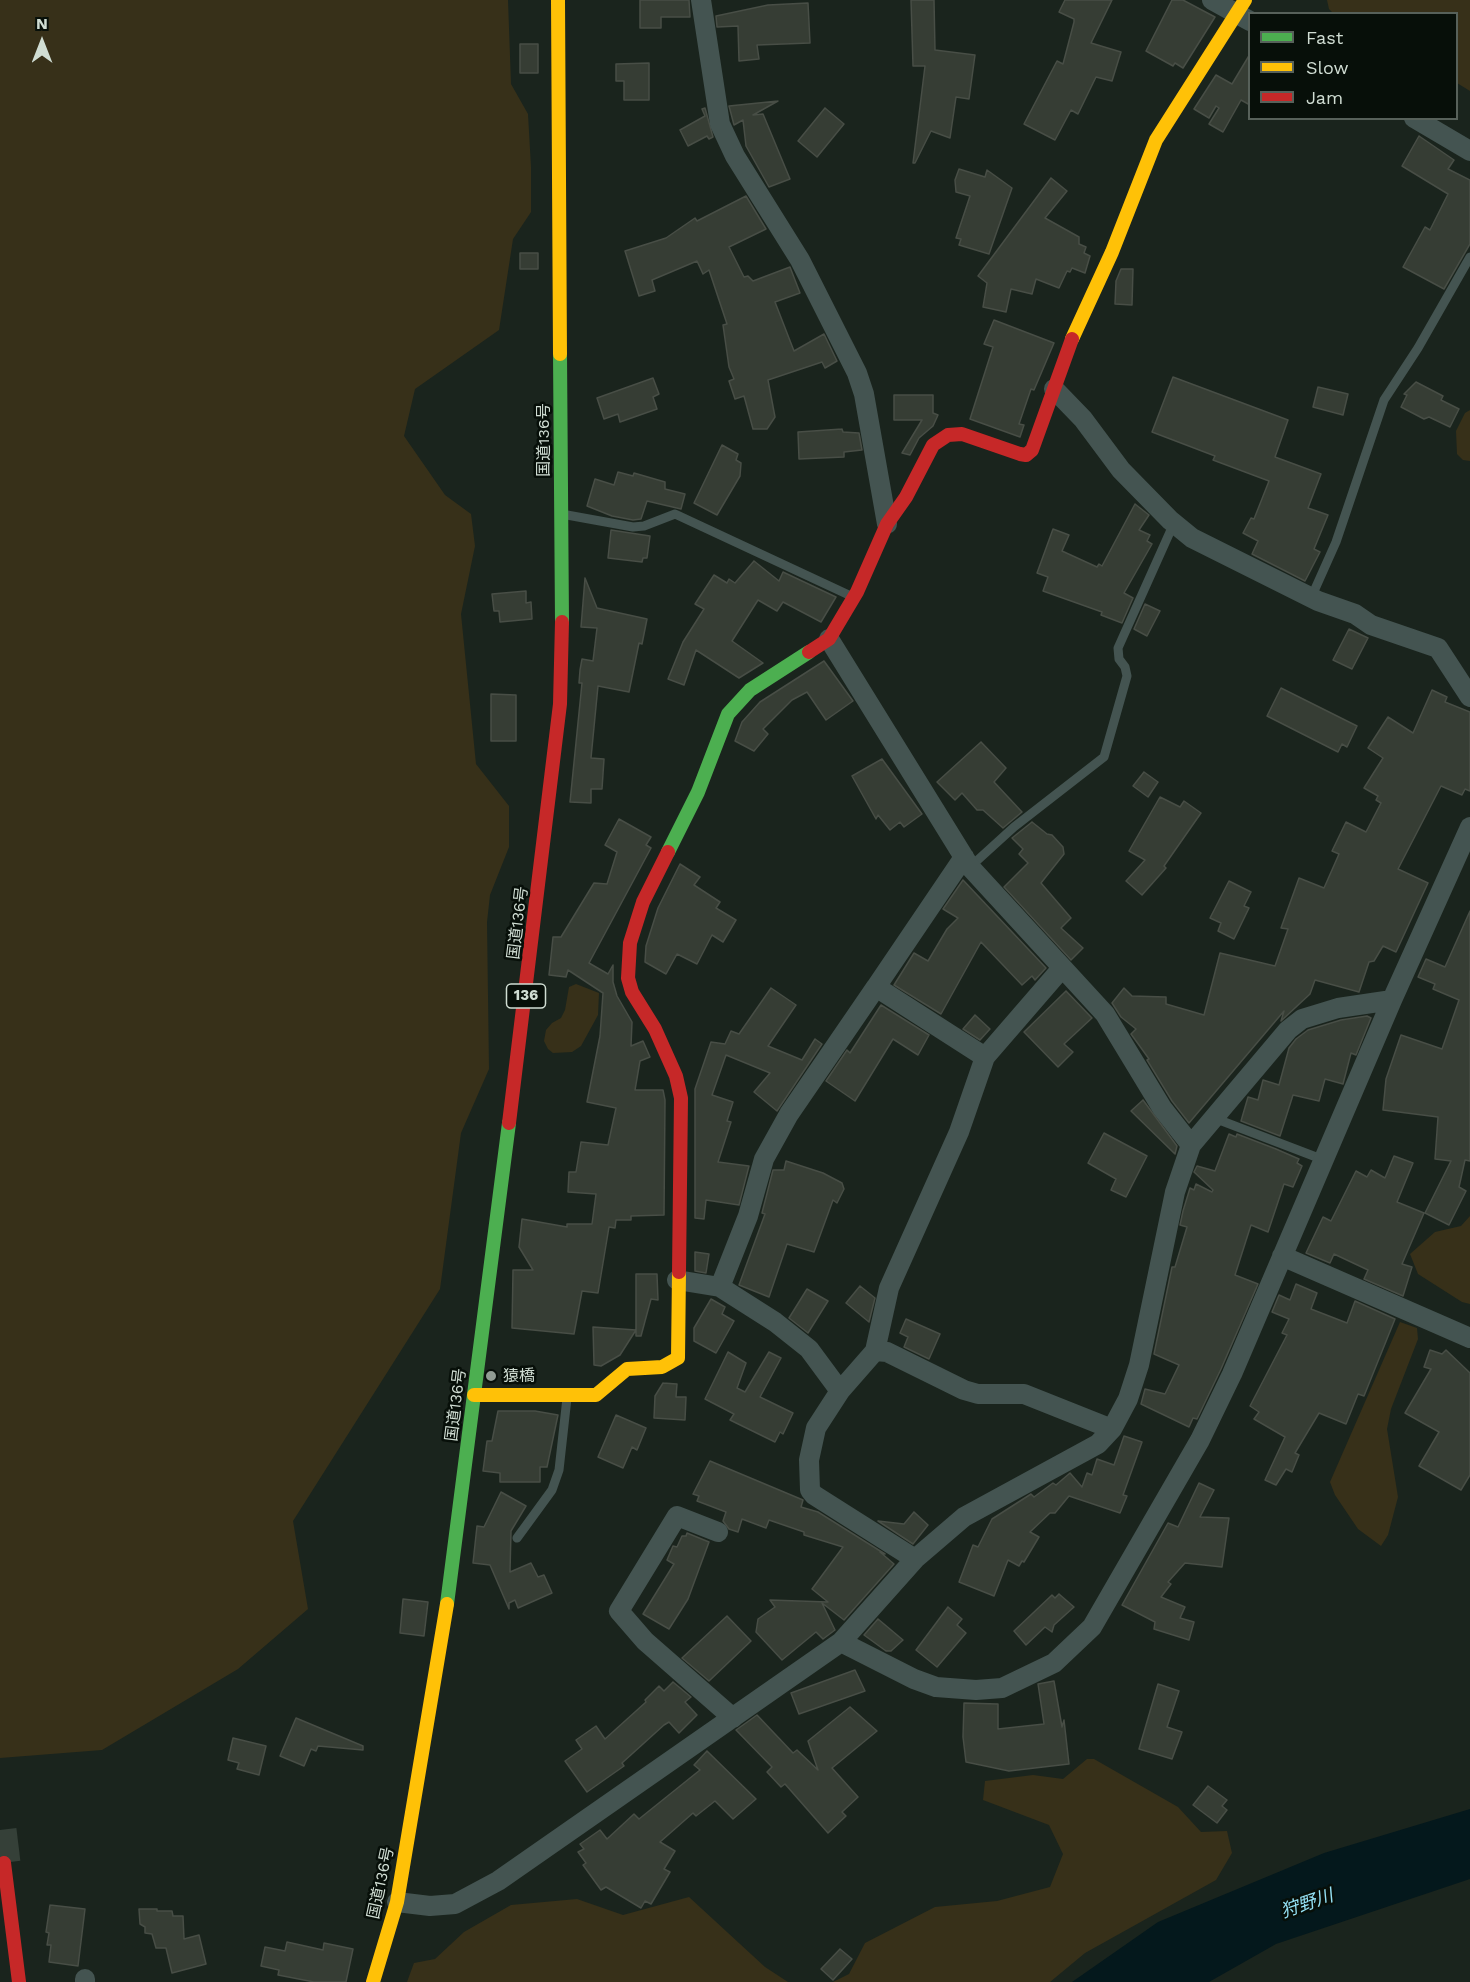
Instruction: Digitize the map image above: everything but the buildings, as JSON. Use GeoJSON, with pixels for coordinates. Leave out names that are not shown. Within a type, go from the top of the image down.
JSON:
{"type":"FeatureCollection","features":[{"type":"Feature","properties":{"kind":"main road","name":"国道136号"},"geometry":{"type":"LineString","coordinates":[[373,1982],[397,1902],[440,1656],[534,933],[560,704],[558,0]]}},
{"type":"Feature","properties":{"kind":"main road"},"geometry":{"type":"LineString","coordinates":[[474,1395],[601,1394],[627,1369],[663,1367],[678,1358],[680,1084],[655,1029],[632,992],[628,978],[630,944],[643,902],[698,792],[728,714],[750,690],[829,639],[854,597],[886,524],[906,497],[933,445],[948,435],[962,434],[1026,455],[1035,442],[1076,328],[1112,252],[1156,140],[1243,11]]}},
{"type":"Feature","properties":{"kind":"main road"},"geometry":{"type":"LineString","coordinates":[[4,1863],[19,1982]]}},
{"type":"Feature","properties":{"kind":"street"},"geometry":{"type":"LineString","coordinates":[[701,0],[720,124],[735,156],[800,260],[857,373],[864,394],[886,524]]}},
{"type":"Feature","properties":{"kind":"street"},"geometry":{"type":"LineString","coordinates":[[1212,0],[1243,11]]}},
{"type":"Feature","properties":{"kind":"street"},"geometry":{"type":"LineString","coordinates":[[1417,120],[1470,151]]}},
{"type":"Feature","properties":{"kind":"street"},"geometry":{"type":"LineString","coordinates":[[1054,389],[1083,419],[1121,470],[1173,523],[1192,538],[1311,598],[1355,614],[1371,625],[1438,648],[1470,697]]}},
{"type":"Feature","properties":{"kind":"street"},"geometry":{"type":"LineString","coordinates":[[829,639],[967,862],[1105,1014],[1162,1108],[1191,1145]]}},
{"type":"Feature","properties":{"kind":"street"},"geometry":{"type":"LineString","coordinates":[[841,1642],[914,1679],[936,1687],[976,1690],[1002,1688],[1054,1663],[1092,1628],[1200,1440],[1232,1374],[1392,1000],[1470,827]]}},
{"type":"Feature","properties":{"kind":"street"},"geometry":{"type":"LineString","coordinates":[[720,1287],[748,1216],[764,1159],[789,1114],[876,987],[967,862]]}},
{"type":"Feature","properties":{"kind":"street"},"geometry":{"type":"LineString","coordinates":[[915,1559],[814,1495],[810,1490],[809,1460],[816,1428],[840,1392],[875,1351],[889,1288],[959,1132],[985,1057],[1062,968]]}},
{"type":"Feature","properties":{"kind":"street"},"geometry":{"type":"LineString","coordinates":[[876,987],[985,1057]]}},
{"type":"Feature","properties":{"kind":"street"},"geometry":{"type":"LineString","coordinates":[[397,1902],[430,1906],[455,1904],[498,1881],[841,1642],[915,1559],[964,1517],[1084,1454],[1098,1444],[1112,1429],[1128,1400],[1139,1365],[1175,1192],[1191,1145],[1212,1117],[1288,1030],[1302,1019],[1330,1010],[1392,1000]]}},
{"type":"Feature","properties":{"kind":"street"},"geometry":{"type":"LineString","coordinates":[[1282,1256],[1470,1338]]}},
{"type":"Feature","properties":{"kind":"street"},"geometry":{"type":"LineString","coordinates":[[677,1280],[720,1287],[775,1322],[809,1349],[840,1392]]}},
{"type":"Feature","properties":{"kind":"street"},"geometry":{"type":"LineString","coordinates":[[875,1351],[887,1352],[964,1390],[978,1394],[1024,1394],[1112,1429]]}},
{"type":"Feature","properties":{"kind":"street"},"geometry":{"type":"LineString","coordinates":[[718,1532],[677,1516],[619,1611],[645,1641],[733,1718]]}},
{"type":"Feature","properties":{"kind":"lane"},"geometry":{"type":"LineString","coordinates":[[1311,598],[1336,542],[1384,400],[1418,348],[1470,257]]}},
{"type":"Feature","properties":{"kind":"lane"},"geometry":{"type":"LineString","coordinates":[[561,514],[633,528],[675,514],[854,597]]}},
{"type":"Feature","properties":{"kind":"lane"},"geometry":{"type":"LineString","coordinates":[[967,862],[1104,757],[1127,676],[1125,667],[1119,659],[1118,648],[1173,523]]}},
{"type":"Feature","properties":{"kind":"lane"},"geometry":{"type":"LineString","coordinates":[[1212,1117],[1324,1160]]}},
{"type":"Feature","properties":{"kind":"lane"},"geometry":{"type":"LineString","coordinates":[[517,1538],[552,1490],[559,1470],[567,1396]]}},
{"type":"Feature","properties":{"kind":"shaded area"},"geometry":{"type":"Polygon","coordinates":[[[0,0],[508,0],[511,84],[528,114],[531,212],[513,239],[499,330],[415,389],[404,436],[445,495],[471,514],[475,546],[461,614],[476,764],[509,806],[509,847],[490,895],[487,922],[489,1069],[461,1133],[440,1289],[293,1521],[308,1609],[238,1669],[102,1750],[0,1758],[0,0]]]}},
{"type":"Feature","properties":{"kind":"shaded area"},"geometry":{"type":"Polygon","coordinates":[[[1327,0],[1470,0],[1470,91],[1458,84],[1458,12],[1332,12],[1327,0]]]}},
{"type":"Feature","properties":{"kind":"shaded area"},"geometry":{"type":"Polygon","coordinates":[[[1470,410],[1470,461],[1463,460],[1457,454],[1456,431],[1465,413],[1470,410]]]}},
{"type":"Feature","properties":{"kind":"shaded area"},"geometry":{"type":"Polygon","coordinates":[[[576,984],[599,993],[598,1015],[581,1046],[572,1052],[553,1053],[544,1041],[546,1030],[561,1018],[565,1010],[569,987],[576,984]]]}},
{"type":"Feature","properties":{"kind":"shaded area"},"geometry":{"type":"Polygon","coordinates":[[[1470,1216],[1470,1304],[1462,1302],[1418,1274],[1410,1254],[1435,1232],[1461,1226],[1470,1216]]]}},
{"type":"Feature","properties":{"kind":"shaded area"},"geometry":{"type":"Polygon","coordinates":[[[1400,1322],[1417,1328],[1418,1339],[1391,1409],[1387,1429],[1398,1497],[1388,1535],[1381,1546],[1358,1529],[1335,1495],[1330,1482],[1400,1322]]]}},
{"type":"Feature","properties":{"kind":"shaded area"},"geometry":{"type":"Polygon","coordinates":[[[1087,1759],[1094,1759],[1178,1807],[1201,1832],[1227,1831],[1232,1853],[1216,1880],[1085,1953],[1050,1982],[833,1982],[849,1974],[865,1943],[935,1907],[997,1901],[1050,1887],[1063,1854],[1049,1825],[983,1800],[985,1781],[1033,1775],[1063,1779],[1087,1759]]]}},
{"type":"Feature","properties":{"kind":"shaded area"},"geometry":{"type":"Polygon","coordinates":[[[689,1897],[765,1967],[788,1982],[407,1982],[414,1963],[435,1959],[464,1932],[511,1905],[577,1899],[623,1915],[689,1897]]]}},
{"type":"Feature","properties":{"kind":"water","name":"狩野川"},"geometry":{"type":"Polygon","coordinates":[[[1470,1809],[1470,1879],[1276,1944],[1209,1982],[1072,1982],[1158,1922],[1324,1853],[1470,1809]]]}},
{"type":"Feature","properties":{"kind":"tunnel"},"geometry":{"type":"LineString","coordinates":[[0,1830],[4,1863]]}},
{"type":"Feature","properties":{"kind":"traffic: fast"},"geometry":{"type":"LineString","coordinates":[[560,354],[562,622]]}},
{"type":"Feature","properties":{"kind":"traffic: fast"},"geometry":{"type":"LineString","coordinates":[[668,852],[698,792],[728,714],[750,690],[809,652]]}},
{"type":"Feature","properties":{"kind":"traffic: fast"},"geometry":{"type":"LineString","coordinates":[[447,1604],[509,1123]]}},
{"type":"Feature","properties":{"kind":"traffic: slow"},"geometry":{"type":"LineString","coordinates":[[558,0],[560,354]]}},
{"type":"Feature","properties":{"kind":"traffic: slow"},"geometry":{"type":"LineString","coordinates":[[1072,339],[1112,252],[1156,140],[1245,0]]}},
{"type":"Feature","properties":{"kind":"traffic: slow"},"geometry":{"type":"LineString","coordinates":[[474,1395],[596,1395],[627,1369],[662,1367],[678,1358],[679,1272]]}},
{"type":"Feature","properties":{"kind":"traffic: slow"},"geometry":{"type":"LineString","coordinates":[[373,1982],[397,1902],[447,1604]]}},
{"type":"Feature","properties":{"kind":"traffic: jam"},"geometry":{"type":"LineString","coordinates":[[809,652],[829,639],[857,592],[887,524],[906,497],[933,445],[948,435],[962,434],[1020,454],[1026,455],[1032,450],[1072,339]]}},
{"type":"Feature","properties":{"kind":"traffic: jam"},"geometry":{"type":"LineString","coordinates":[[509,1123],[560,704],[562,622]]}},
{"type":"Feature","properties":{"kind":"traffic: jam"},"geometry":{"type":"LineString","coordinates":[[668,852],[643,902],[630,943],[628,978],[632,992],[655,1029],[676,1076],[681,1098],[679,1272]]}},
{"type":"Feature","properties":{"kind":"traffic: jam"},"geometry":{"type":"LineString","coordinates":[[4,1863],[19,1982]]}},
{"type":"Feature","properties":{"kind":"place","name":"猿橋"},"geometry":{"type":"Point","coordinates":[491,1376]}}]}
